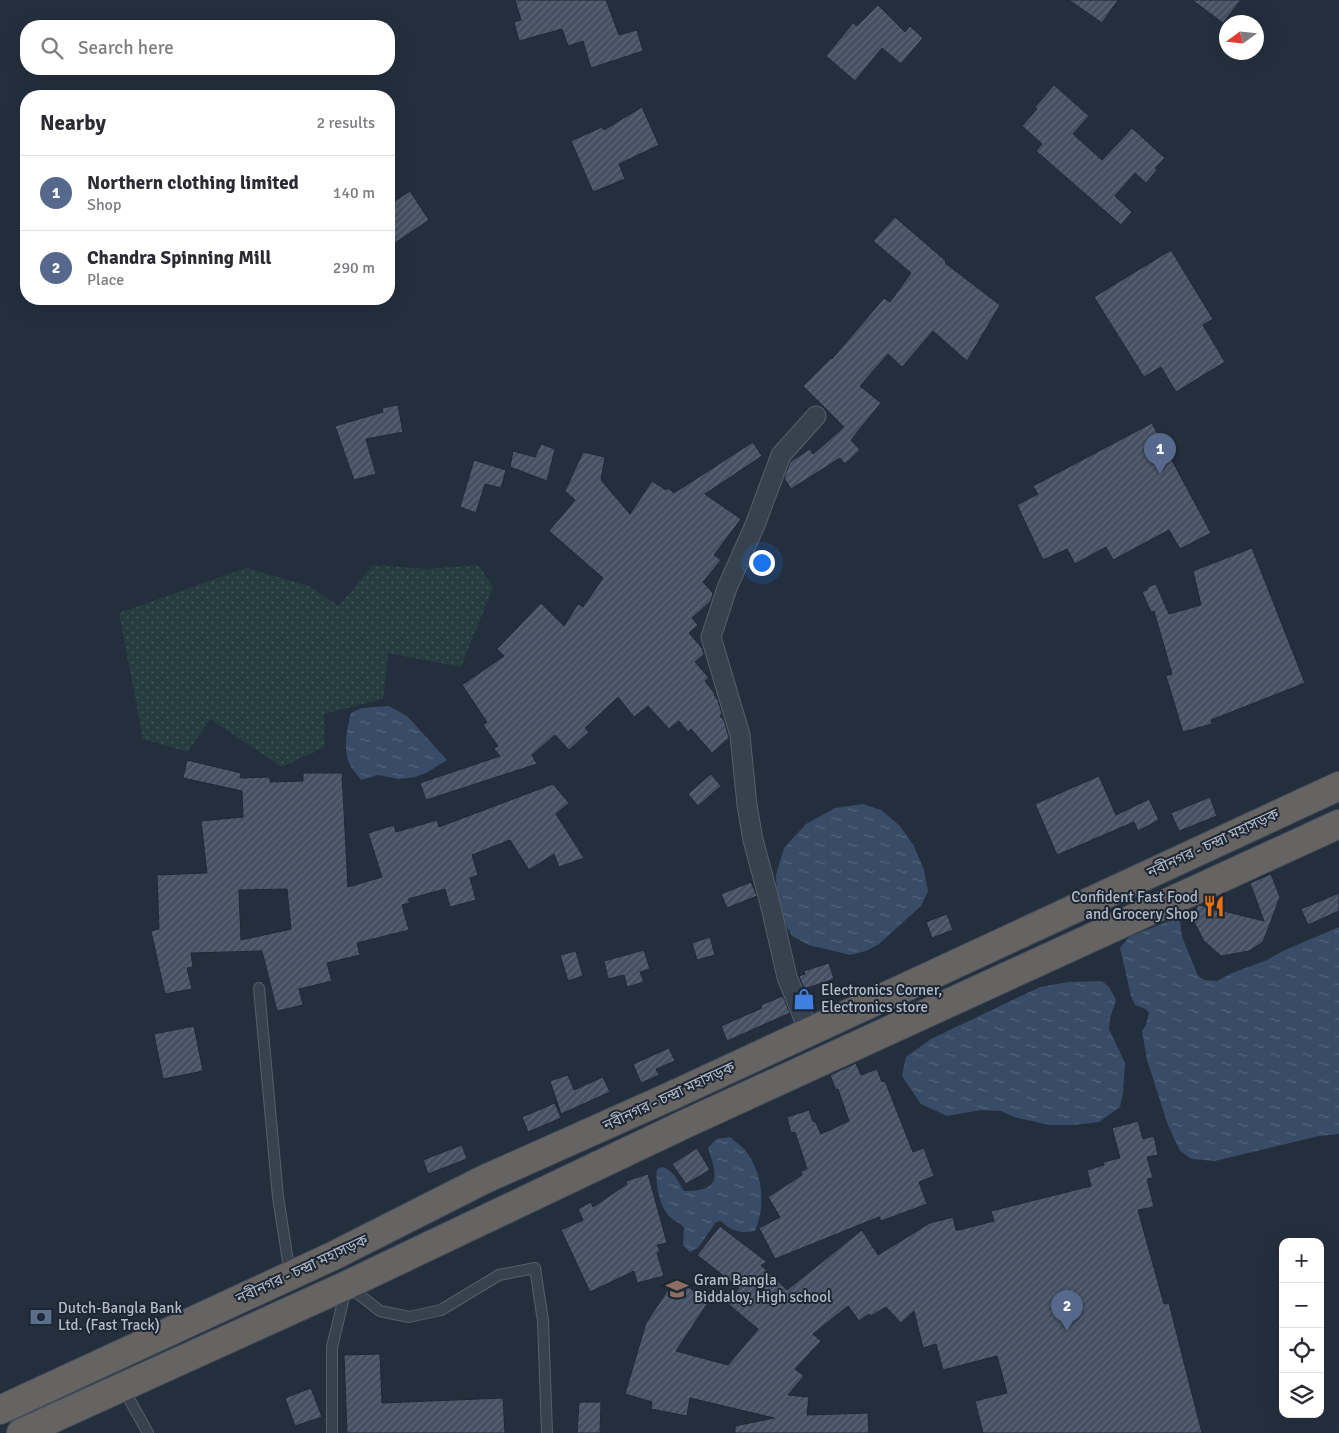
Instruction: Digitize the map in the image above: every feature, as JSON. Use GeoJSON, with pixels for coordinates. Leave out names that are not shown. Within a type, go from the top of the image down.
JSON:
{"type":"FeatureCollection","features":[{"type":"Feature","properties":{"kind":"highway","name":"নবীনগর - চন্দ্রা মহাসড়ক"},"geometry":{"type":"LineString","coordinates":[[0,1410],[335,1255],[483,1180],[671,1096],[1339,786]]}},
{"type":"Feature","properties":{"kind":"highway"},"geometry":{"type":"LineString","coordinates":[[21,1433],[347,1285],[685,1124],[1339,824]]}},
{"type":"Feature","properties":{"kind":"street"},"geometry":{"type":"LineString","coordinates":[[809,1031],[787,977],[753,840],[747,805],[740,735],[711,637],[727,588],[755,525],[781,454],[816,416]]}},
{"type":"Feature","properties":{"kind":"lane"},"geometry":{"type":"LineString","coordinates":[[259,988],[278,1197],[290,1275]]}},
{"type":"Feature","properties":{"kind":"lane"},"geometry":{"type":"LineString","coordinates":[[332,1433],[332,1347],[347,1285],[380,1311],[409,1317],[441,1310],[499,1275],[536,1268],[543,1321],[547,1433]]}},
{"type":"Feature","properties":{"kind":"lane"},"geometry":{"type":"LineString","coordinates":[[123,1387],[148,1433]]}},
{"type":"Feature","properties":{"kind":"green space"},"geometry":{"type":"Polygon","coordinates":[[[373,565],[428,569],[478,565],[493,587],[461,667],[388,653],[383,699],[324,714],[324,747],[282,767],[210,719],[188,752],[143,739],[119,613],[246,568],[309,586],[339,606],[373,565]]]}},
{"type":"Feature","properties":{"kind":"water"},"geometry":{"type":"Polygon","coordinates":[[[389,706],[407,716],[447,760],[426,773],[415,777],[399,779],[378,775],[361,780],[348,761],[346,747],[351,713],[362,708],[389,706]]]}},
{"type":"Feature","properties":{"kind":"water"},"geometry":{"type":"Polygon","coordinates":[[[863,804],[881,810],[900,826],[914,846],[924,870],[928,891],[921,906],[879,944],[866,951],[850,955],[809,945],[792,936],[782,918],[777,894],[776,875],[784,848],[806,824],[835,808],[863,804]]]}},
{"type":"Feature","properties":{"kind":"water"},"geometry":{"type":"Polygon","coordinates":[[[1176,918],[1180,921],[1182,937],[1198,976],[1205,980],[1217,981],[1339,927],[1339,1134],[1319,1136],[1215,1161],[1192,1159],[1180,1151],[1168,1125],[1147,1060],[1142,1031],[1146,1025],[1149,1013],[1146,1009],[1135,1005],[1131,996],[1120,948],[1129,937],[1176,918]]]}},
{"type":"Feature","properties":{"kind":"water"},"geometry":{"type":"Polygon","coordinates":[[[1102,981],[1109,987],[1116,1000],[1110,1018],[1109,1029],[1125,1063],[1120,1107],[1099,1122],[1050,1125],[1014,1117],[1001,1111],[981,1110],[947,1116],[921,1104],[902,1076],[906,1057],[931,1039],[1040,987],[1069,982],[1102,981]]]}},
{"type":"Feature","properties":{"kind":"water"},"geometry":{"type":"Polygon","coordinates":[[[730,1137],[745,1150],[756,1169],[759,1179],[761,1211],[755,1231],[737,1231],[721,1221],[716,1222],[698,1248],[690,1252],[683,1245],[684,1228],[671,1218],[660,1200],[657,1187],[657,1169],[663,1167],[671,1172],[684,1191],[705,1188],[714,1180],[715,1174],[708,1148],[716,1139],[730,1137]]]}},
{"type":"Feature","properties":{"kind":"building"},"geometry":{"type":"Polygon","coordinates":[[[515,0],[606,0],[619,35],[637,30],[643,51],[591,68],[583,41],[568,46],[562,29],[519,41],[514,22],[521,20],[515,0]]]}},
{"type":"Feature","properties":{"kind":"building"},"geometry":{"type":"Polygon","coordinates":[[[1069,0],[1118,0],[1102,23],[1069,0]]]}},
{"type":"Feature","properties":{"kind":"building"},"geometry":{"type":"Polygon","coordinates":[[[1192,0],[1241,0],[1229,15],[1219,15],[1219,20],[1192,0]]]}},
{"type":"Feature","properties":{"kind":"building"},"geometry":{"type":"Polygon","coordinates":[[[878,5],[905,32],[910,26],[923,38],[901,64],[882,48],[855,81],[826,56],[853,23],[857,26],[878,5]]]}},
{"type":"Feature","properties":{"kind":"building"},"geometry":{"type":"Polygon","coordinates":[[[1054,85],[1089,116],[1073,134],[1102,160],[1132,128],[1165,158],[1155,168],[1157,170],[1146,183],[1135,173],[1115,196],[1132,212],[1121,225],[1036,151],[1042,144],[1022,126],[1054,85]]]}},
{"type":"Feature","properties":{"kind":"building"},"geometry":{"type":"Polygon","coordinates":[[[642,107],[659,145],[619,164],[625,179],[593,192],[571,141],[602,127],[604,130],[642,107]]]}},
{"type":"Feature","properties":{"kind":"building"},"geometry":{"type":"Polygon","coordinates":[[[410,191],[429,220],[395,243],[395,201],[410,191]]]}},
{"type":"Feature","properties":{"kind":"building"},"geometry":{"type":"Polygon","coordinates":[[[895,217],[946,261],[945,263],[1000,305],[967,361],[933,331],[902,367],[888,354],[860,386],[881,403],[851,440],[860,450],[845,464],[840,458],[791,489],[784,478],[790,462],[810,449],[813,454],[844,427],[803,386],[832,359],[884,298],[890,302],[911,273],[873,241],[895,217]]]}},
{"type":"Feature","properties":{"kind":"building"},"geometry":{"type":"Polygon","coordinates":[[[1171,250],[1213,319],[1203,325],[1225,362],[1176,392],[1161,367],[1144,377],[1094,297],[1171,250]]]}},
{"type":"Feature","properties":{"kind":"building"},"geometry":{"type":"Polygon","coordinates":[[[398,405],[403,432],[366,439],[376,474],[354,480],[335,426],[383,412],[382,408],[398,405]]]}},
{"type":"Feature","properties":{"kind":"building"},"geometry":{"type":"Polygon","coordinates":[[[1152,423],[1211,533],[1180,549],[1169,530],[1113,560],[1106,547],[1075,564],[1067,549],[1043,560],[1017,505],[1038,494],[1033,486],[1152,423]]]}},
{"type":"Feature","properties":{"kind":"building"},"geometry":{"type":"Polygon","coordinates":[[[753,442],[762,456],[705,494],[741,519],[714,555],[721,560],[703,582],[713,593],[711,601],[692,618],[698,625],[689,633],[702,648],[704,654],[695,662],[709,678],[705,681],[718,700],[722,714],[720,716],[724,720],[729,738],[712,753],[691,729],[688,732],[679,721],[669,729],[648,706],[634,717],[618,697],[585,728],[589,732],[569,750],[555,735],[532,755],[537,764],[426,800],[420,783],[500,756],[494,749],[498,746],[483,725],[487,722],[462,685],[504,656],[497,649],[541,603],[564,626],[578,604],[583,607],[603,578],[549,531],[575,500],[565,491],[583,452],[605,457],[601,480],[630,514],[652,481],[666,490],[668,488],[674,493],[753,442]]]}},
{"type":"Feature","properties":{"kind":"building"},"geometry":{"type":"Polygon","coordinates":[[[541,444],[555,449],[547,481],[510,467],[513,451],[535,457],[541,444]]]}},
{"type":"Feature","properties":{"kind":"building"},"geometry":{"type":"Polygon","coordinates":[[[474,460],[506,470],[501,488],[485,484],[476,513],[460,507],[474,460]]]}},
{"type":"Feature","properties":{"kind":"building"},"geometry":{"type":"Polygon","coordinates":[[[1252,548],[1305,683],[1211,720],[1212,724],[1183,732],[1166,676],[1172,674],[1154,611],[1151,612],[1142,592],[1148,589],[1147,587],[1156,584],[1169,614],[1201,605],[1193,571],[1252,548]]]}},
{"type":"Feature","properties":{"kind":"building"},"geometry":{"type":"Polygon","coordinates":[[[187,760],[241,773],[240,778],[270,777],[270,782],[303,781],[303,773],[342,773],[348,887],[382,877],[368,833],[394,825],[396,832],[437,820],[439,827],[553,784],[569,803],[556,814],[584,858],[559,867],[554,854],[529,870],[510,840],[472,855],[478,875],[470,878],[476,900],[450,907],[445,889],[408,899],[410,903],[402,905],[409,930],[357,943],[360,955],[327,963],[332,981],[299,989],[303,1005],[277,1011],[262,951],[191,953],[193,967],[187,968],[192,989],[165,994],[151,931],[159,929],[157,875],[207,873],[201,821],[243,817],[242,791],[183,778],[187,760]],[[287,889],[239,890],[241,940],[291,929],[287,889]]]}},
{"type":"Feature","properties":{"kind":"building"},"geometry":{"type":"Polygon","coordinates":[[[711,774],[721,786],[698,806],[688,794],[711,774]]]}},
{"type":"Feature","properties":{"kind":"building"},"geometry":{"type":"Polygon","coordinates":[[[1099,776],[1116,815],[1149,799],[1159,820],[1138,831],[1134,822],[1057,855],[1035,804],[1099,776]]]}},
{"type":"Feature","properties":{"kind":"building"},"geometry":{"type":"Polygon","coordinates":[[[1210,797],[1217,816],[1179,831],[1171,813],[1210,797]]]}},
{"type":"Feature","properties":{"kind":"building"},"geometry":{"type":"Polygon","coordinates":[[[1271,874],[1280,897],[1263,942],[1249,951],[1221,956],[1204,941],[1193,920],[1197,906],[1264,921],[1250,883],[1271,874]]]}},
{"type":"Feature","properties":{"kind":"building"},"geometry":{"type":"Polygon","coordinates":[[[751,882],[757,896],[727,908],[721,894],[751,882]]]}},
{"type":"Feature","properties":{"kind":"building"},"geometry":{"type":"Polygon","coordinates":[[[1339,893],[1339,911],[1308,925],[1301,909],[1339,893]]]}},
{"type":"Feature","properties":{"kind":"building"},"geometry":{"type":"Polygon","coordinates":[[[947,914],[953,930],[932,938],[926,922],[947,914]]]}},
{"type":"Feature","properties":{"kind":"building"},"geometry":{"type":"Polygon","coordinates":[[[710,937],[715,955],[697,960],[692,943],[710,937]]]}},
{"type":"Feature","properties":{"kind":"building"},"geometry":{"type":"Polygon","coordinates":[[[644,950],[650,969],[640,972],[644,982],[627,987],[624,975],[608,979],[604,961],[644,950]]]}},
{"type":"Feature","properties":{"kind":"building"},"geometry":{"type":"Polygon","coordinates":[[[576,951],[583,976],[568,981],[560,955],[576,951]]]}},
{"type":"Feature","properties":{"kind":"building"},"geometry":{"type":"Polygon","coordinates":[[[829,963],[834,979],[804,989],[799,976],[805,974],[804,971],[829,963]]]}},
{"type":"Feature","properties":{"kind":"building"},"geometry":{"type":"Polygon","coordinates":[[[783,996],[790,1013],[727,1041],[721,1026],[762,1008],[761,1005],[783,996]]]}},
{"type":"Feature","properties":{"kind":"building"},"geometry":{"type":"Polygon","coordinates":[[[194,1026],[203,1071],[163,1079],[154,1034],[194,1026]]]}},
{"type":"Feature","properties":{"kind":"building"},"geometry":{"type":"Polygon","coordinates":[[[669,1048],[675,1061],[656,1069],[659,1075],[641,1083],[633,1064],[669,1048]]]}},
{"type":"Feature","properties":{"kind":"building"},"geometry":{"type":"Polygon","coordinates":[[[856,1063],[861,1075],[877,1069],[882,1082],[885,1081],[913,1152],[924,1148],[934,1176],[919,1182],[927,1204],[881,1221],[879,1217],[775,1259],[759,1228],[780,1217],[768,1197],[802,1175],[801,1171],[807,1169],[795,1132],[791,1133],[787,1117],[809,1110],[813,1122],[815,1121],[821,1134],[849,1121],[838,1089],[836,1090],[830,1075],[856,1063]]]}},
{"type":"Feature","properties":{"kind":"building"},"geometry":{"type":"Polygon","coordinates":[[[568,1075],[574,1090],[603,1077],[610,1092],[561,1114],[550,1081],[568,1075]]]}},
{"type":"Feature","properties":{"kind":"building"},"geometry":{"type":"Polygon","coordinates":[[[555,1103],[561,1118],[528,1132],[522,1117],[555,1103]]]}},
{"type":"Feature","properties":{"kind":"building"},"geometry":{"type":"Polygon","coordinates":[[[1138,1121],[1143,1139],[1154,1136],[1158,1155],[1147,1157],[1153,1178],[1147,1179],[1154,1207],[1138,1210],[1164,1304],[1169,1303],[1202,1433],[983,1433],[975,1401],[1007,1393],[997,1356],[943,1370],[936,1344],[923,1348],[914,1311],[901,1323],[886,1307],[871,1316],[869,1314],[859,1321],[848,1306],[813,1334],[821,1341],[795,1369],[804,1376],[788,1395],[809,1397],[807,1415],[868,1413],[869,1433],[735,1433],[735,1426],[774,1418],[690,1398],[687,1416],[651,1409],[652,1402],[625,1394],[646,1323],[677,1276],[682,1283],[709,1301],[676,1351],[728,1365],[758,1329],[727,1303],[739,1288],[697,1255],[720,1226],[767,1262],[761,1265],[787,1290],[862,1230],[878,1255],[930,1223],[953,1217],[956,1230],[959,1230],[994,1221],[991,1211],[1091,1186],[1087,1170],[1104,1165],[1103,1162],[1120,1158],[1112,1128],[1138,1121]]]}},
{"type":"Feature","properties":{"kind":"building"},"geometry":{"type":"Polygon","coordinates":[[[462,1145],[467,1159],[428,1174],[423,1160],[462,1145]]]}},
{"type":"Feature","properties":{"kind":"building"},"geometry":{"type":"Polygon","coordinates":[[[697,1148],[710,1170],[686,1184],[672,1164],[697,1148]]]}},
{"type":"Feature","properties":{"kind":"building"},"geometry":{"type":"Polygon","coordinates":[[[648,1174],[667,1243],[657,1245],[660,1251],[657,1253],[664,1276],[637,1283],[634,1271],[590,1292],[561,1230],[583,1220],[578,1209],[591,1202],[593,1207],[627,1184],[626,1181],[648,1174]]]}},
{"type":"Feature","properties":{"kind":"building"},"geometry":{"type":"Polygon","coordinates":[[[380,1354],[382,1403],[503,1398],[505,1433],[347,1433],[344,1355],[380,1354]]]}},
{"type":"Feature","properties":{"kind":"building"},"geometry":{"type":"Polygon","coordinates":[[[311,1388],[322,1417],[295,1426],[285,1398],[311,1388]]]}},
{"type":"Feature","properties":{"kind":"building"},"geometry":{"type":"Polygon","coordinates":[[[579,1402],[601,1402],[600,1433],[577,1433],[579,1402]]]}},
{"type":"Feature","properties":{"kind":"place","name":"Northern clothing limited"},"geometry":{"type":"Point","coordinates":[1160,474]}},
{"type":"Feature","properties":{"kind":"place","name":"Confident Fast Food and Grocery Shop"},"geometry":{"type":"Point","coordinates":[1214,906]}},
{"type":"Feature","properties":{"kind":"place","name":"Electronics Corner, Electronics store"},"geometry":{"type":"Point","coordinates":[804,999]}},
{"type":"Feature","properties":{"kind":"place","name":"Gram Bangla Biddaloy, High school"},"geometry":{"type":"Point","coordinates":[677,1289]}},
{"type":"Feature","properties":{"kind":"place","name":"Dutch-Bangla Bank Ltd. (Fast Track)"},"geometry":{"type":"Point","coordinates":[41,1317]}},
{"type":"Feature","properties":{"kind":"place","name":"Chandra Spinning Mill"},"geometry":{"type":"Point","coordinates":[1067,1331]}}]}
